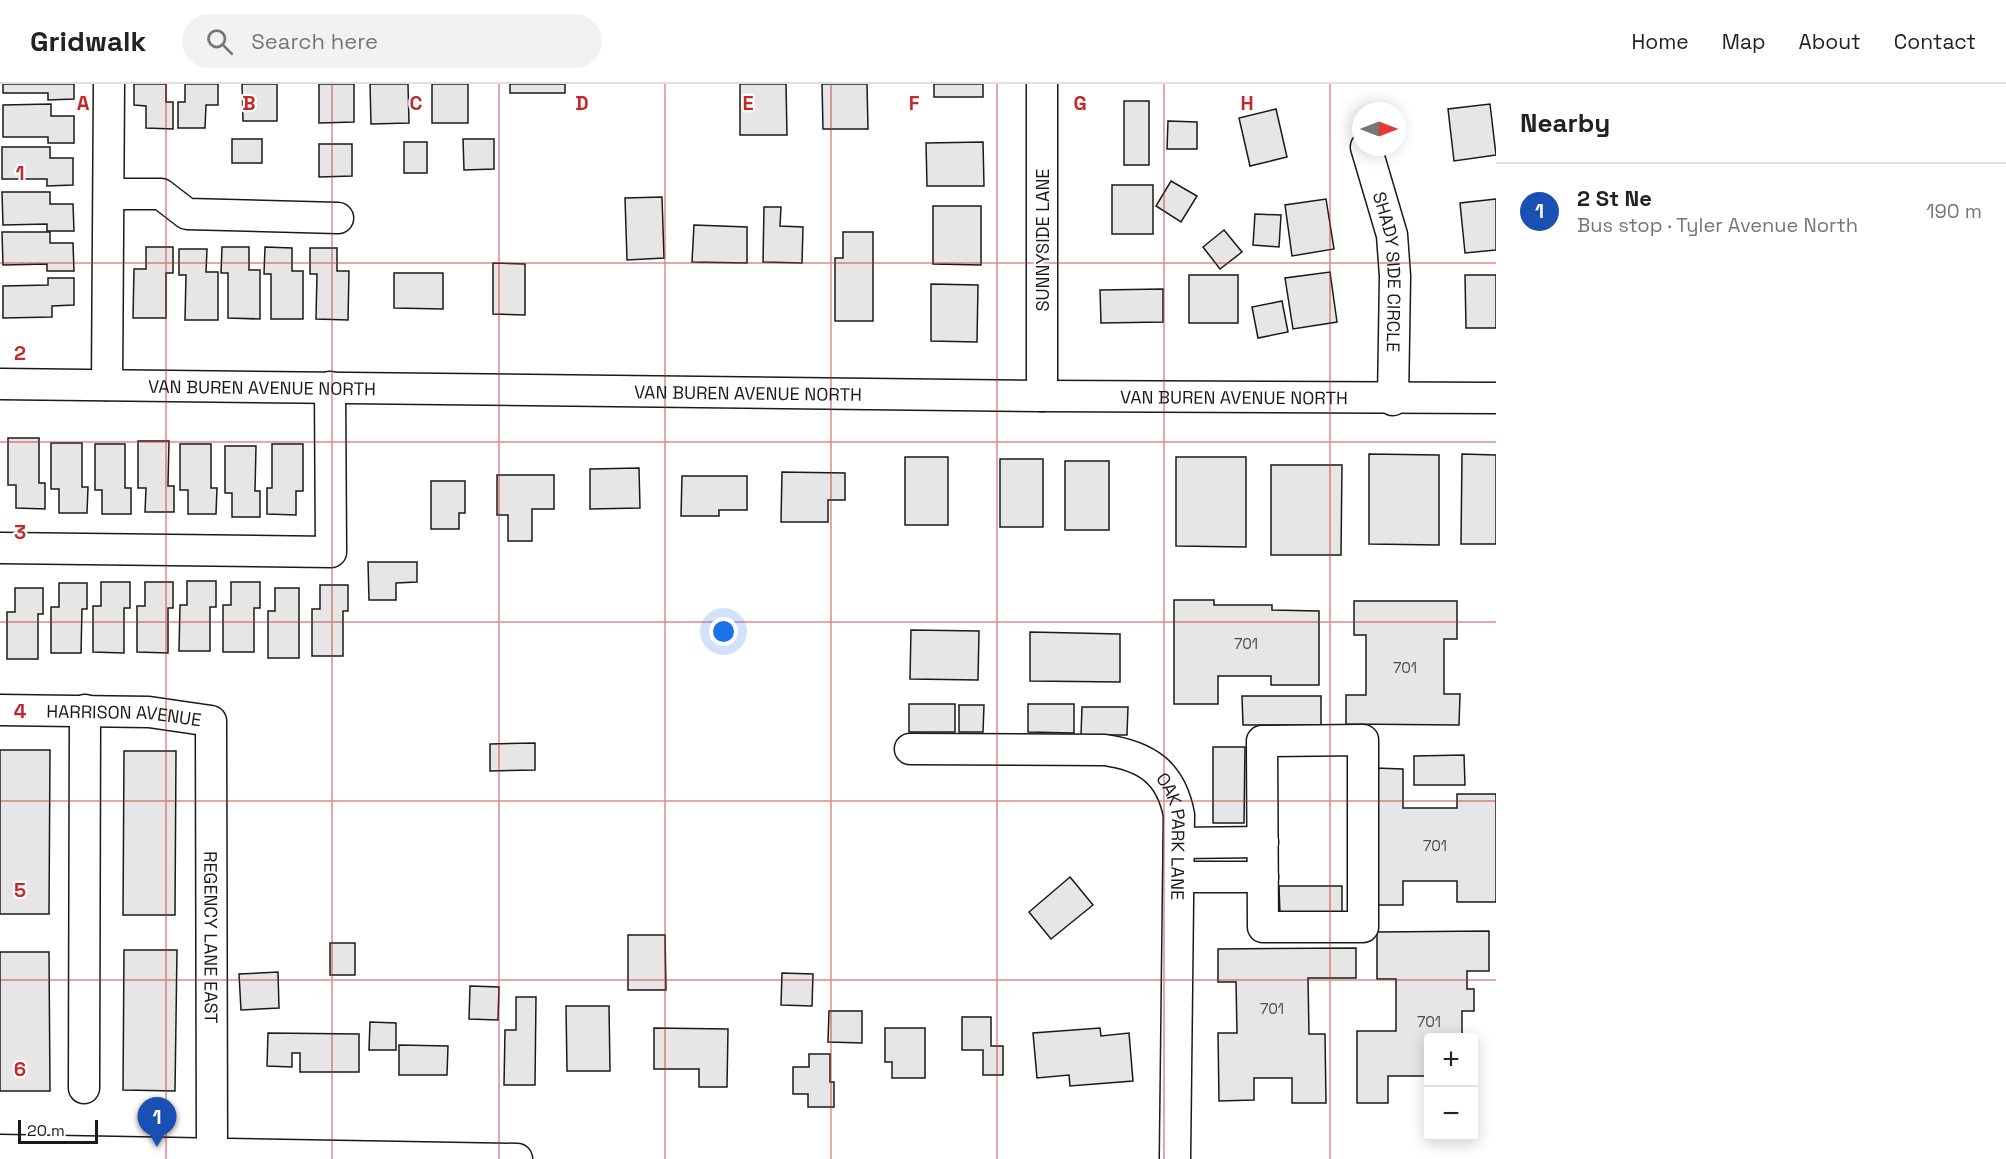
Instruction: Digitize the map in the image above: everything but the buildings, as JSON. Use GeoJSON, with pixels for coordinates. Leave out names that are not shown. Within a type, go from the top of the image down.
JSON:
{"type":"FeatureCollection","features":[{"type":"Feature","properties":{"kind":"street"},"geometry":{"type":"LineString","coordinates":[[107,385],[109,84]]}},
{"type":"Feature","properties":{"kind":"street","name":"SUNNYSIDE LANE"},"geometry":{"type":"LineString","coordinates":[[1042,84],[1042,396]]}},
{"type":"Feature","properties":{"kind":"street","name":"SHADY SIDE CIRCLE"},"geometry":{"type":"LineString","coordinates":[[1369,156],[1392,235],[1395,276],[1393,400]]}},
{"type":"Feature","properties":{"kind":"street"},"geometry":{"type":"LineString","coordinates":[[110,194],[161,194],[187,214],[338,218]]}},
{"type":"Feature","properties":{"kind":"street","name":"VAN BUREN AVENUE NORTH"},"geometry":{"type":"LineString","coordinates":[[0,384],[1393,400],[1496,398]]}},
{"type":"Feature","properties":{"kind":"street"},"geometry":{"type":"LineString","coordinates":[[0,548],[331,552],[330,387]]}},
{"type":"Feature","properties":{"kind":"street","name":"HARRISON AVENUE"},"geometry":{"type":"LineString","coordinates":[[0,710],[149,712],[211,721]]}},
{"type":"Feature","properties":{"kind":"street"},"geometry":{"type":"LineString","coordinates":[[84,1088],[85,710]]}},
{"type":"Feature","properties":{"kind":"street","name":"REGENCY LANE EAST"},"geometry":{"type":"LineString","coordinates":[[211,721],[212,1154]]}},
{"type":"Feature","properties":{"kind":"street"},"geometry":{"type":"LineString","coordinates":[[1363,740],[1363,927],[1263,927],[1263,877],[1262,741],[1363,740]]}},
{"type":"Feature","properties":{"kind":"street","name":"OAK PARK LANE"},"geometry":{"type":"LineString","coordinates":[[910,749],[1122,752],[1146,761],[1158,771],[1170,787],[1179,815],[1180,877],[1175,1159]]}},
{"type":"Feature","properties":{"kind":"street"},"geometry":{"type":"LineString","coordinates":[[1179,843],[1263,842]]}},
{"type":"Feature","properties":{"kind":"street"},"geometry":{"type":"LineString","coordinates":[[1180,877],[1263,877]]}},
{"type":"Feature","properties":{"kind":"street"},"geometry":{"type":"LineString","coordinates":[[0,1150],[518,1159]]}},
{"type":"Feature","properties":{"kind":"place","name":"2 St Ne"},"geometry":{"type":"Point","coordinates":[157,1147]}}]}
